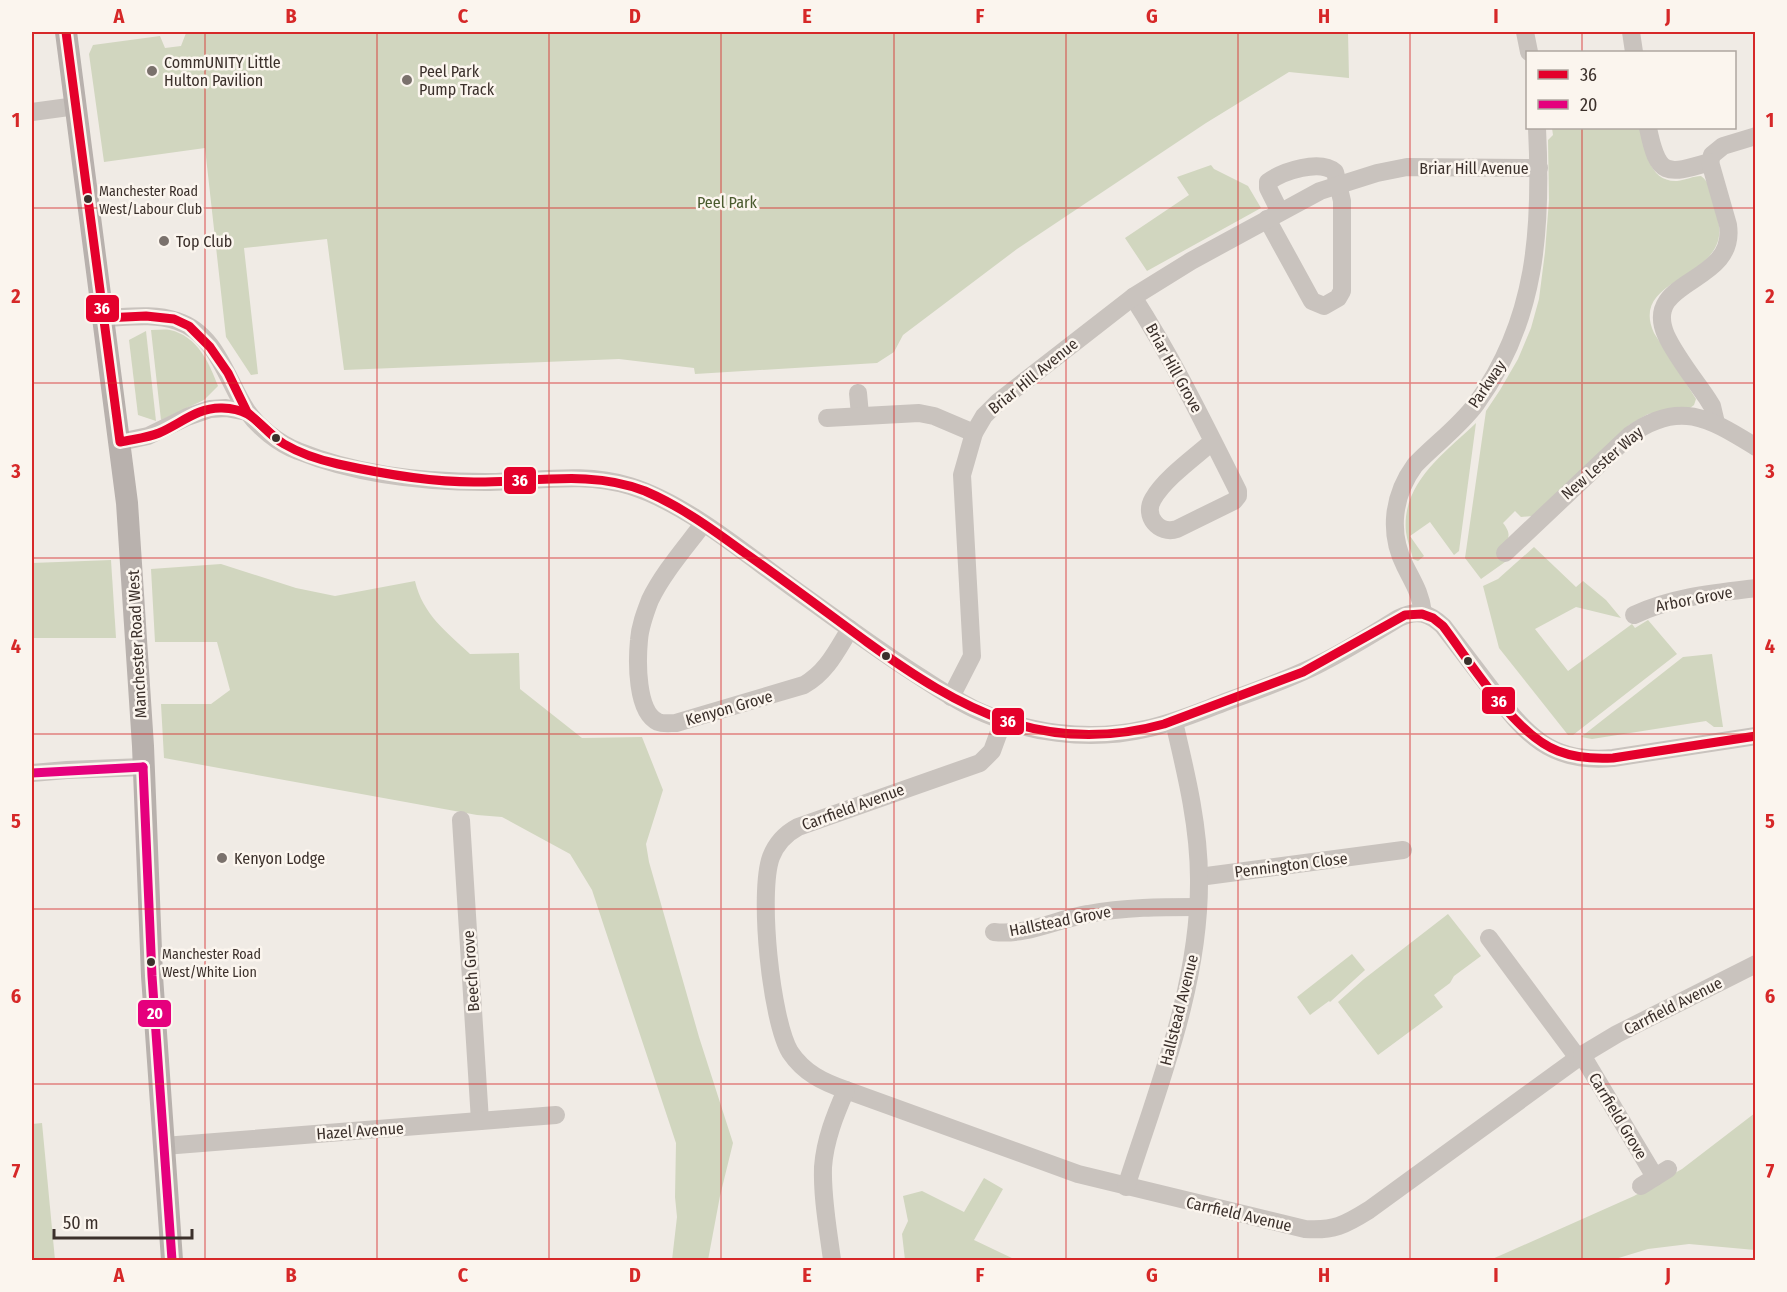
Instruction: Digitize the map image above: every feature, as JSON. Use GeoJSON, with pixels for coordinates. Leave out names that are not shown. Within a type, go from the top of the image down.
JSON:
{"type":"FeatureCollection","features":[{"type":"Feature","properties":{"kind":"main road","name":"Manchester Road West"},"geometry":{"type":"LineString","coordinates":[[66,32],[127,502],[133,579],[152,965],[172,1260]]}},
{"type":"Feature","properties":{"kind":"street"},"geometry":{"type":"LineString","coordinates":[[1525,32],[1528,51]]}},
{"type":"Feature","properties":{"kind":"street"},"geometry":{"type":"LineString","coordinates":[[1631,32],[1634,51]]}},
{"type":"Feature","properties":{"kind":"street"},"geometry":{"type":"LineString","coordinates":[[32,112],[76,106]]}},
{"type":"Feature","properties":{"kind":"street","name":"Parkway"},"geometry":{"type":"LineString","coordinates":[[1423,613],[1419,591],[1404,564],[1395,536],[1398,498],[1407,475],[1415,465],[1475,406],[1510,347],[1523,312],[1531,273],[1537,224],[1539,168],[1537,129]]}},
{"type":"Feature","properties":{"kind":"street"},"geometry":{"type":"LineString","coordinates":[[1648,129],[1655,156],[1661,165],[1669,170],[1679,171],[1710,162]]}},
{"type":"Feature","properties":{"kind":"street"},"geometry":{"type":"LineString","coordinates":[[1716,423],[1707,398],[1666,336],[1662,313],[1671,296],[1714,266],[1722,258],[1727,247],[1730,235],[1710,162],[1712,155],[1723,146],[1755,136]]}},
{"type":"Feature","properties":{"kind":"street"},"geometry":{"type":"LineString","coordinates":[[1328,168],[1335,172],[1339,183],[1342,201],[1342,291],[1333,302],[1324,306],[1312,301],[1274,215],[1268,182],[1290,169],[1328,168]]}},
{"type":"Feature","properties":{"kind":"street","name":"Briar Hill Avenue"},"geometry":{"type":"LineString","coordinates":[[951,697],[972,656],[962,476],[974,433],[984,416],[998,402],[1133,297],[1274,215],[1339,183],[1407,168],[1539,168]]}},
{"type":"Feature","properties":{"kind":"street","name":"Briar Hill Grove"},"geometry":{"type":"LineString","coordinates":[[1133,297],[1158,335],[1213,441],[1238,491],[1238,496],[1234,501],[1177,529],[1162,530],[1151,518],[1149,509],[1152,501],[1159,489],[1213,441]]}},
{"type":"Feature","properties":{"kind":"street"},"geometry":{"type":"LineString","coordinates":[[104,318],[146,316],[174,319],[189,326],[210,347],[228,373],[247,412],[282,443],[326,460],[366,470],[446,481],[488,482],[566,477],[600,479],[628,485],[660,498],[703,524],[850,630],[951,697],[1004,721],[1041,730],[1091,734],[1134,731],[1174,722],[1306,670],[1407,614],[1423,613],[1443,626],[1521,726],[1539,742],[1567,755],[1596,759],[1613,758],[1755,736]]}},
{"type":"Feature","properties":{"kind":"street"},"geometry":{"type":"LineString","coordinates":[[858,393],[860,416]]}},
{"type":"Feature","properties":{"kind":"street"},"geometry":{"type":"LineString","coordinates":[[120,442],[148,436],[210,409],[226,408],[247,412]]}},
{"type":"Feature","properties":{"kind":"street"},"geometry":{"type":"LineString","coordinates":[[827,418],[902,413],[934,416],[974,433]]}},
{"type":"Feature","properties":{"kind":"street","name":"New Lester Way"},"geometry":{"type":"LineString","coordinates":[[1505,553],[1519,528],[1639,429],[1660,419],[1702,417],[1755,447]]}},
{"type":"Feature","properties":{"kind":"street","name":"Kenyon Grove"},"geometry":{"type":"LineString","coordinates":[[703,524],[652,597],[641,626],[639,640],[641,699],[652,718],[664,724],[676,723],[804,684],[821,673],[850,630]]}},
{"type":"Feature","properties":{"kind":"street","name":"Arbor Grove"},"geometry":{"type":"LineString","coordinates":[[1634,615],[1663,603],[1712,593],[1755,588]]}},
{"type":"Feature","properties":{"kind":"street","name":"Carrfield Avenue"},"geometry":{"type":"LineString","coordinates":[[1004,721],[992,752],[980,763],[798,827],[789,832],[775,848],[770,859],[767,883],[774,940],[780,1026],[785,1042],[796,1059],[810,1074],[820,1080],[1046,1164],[1126,1187],[1305,1229],[1325,1230],[1347,1224],[1580,1057],[1617,1034],[1755,964]]}},
{"type":"Feature","properties":{"kind":"street","name":"Hallstead Avenue"},"geometry":{"type":"LineString","coordinates":[[1126,1187],[1167,1059],[1187,986],[1196,938],[1199,876],[1191,797],[1174,722]]}},
{"type":"Feature","properties":{"kind":"street"},"geometry":{"type":"LineString","coordinates":[[32,773],[143,767]]}},
{"type":"Feature","properties":{"kind":"street","name":"Beech Grove"},"geometry":{"type":"LineString","coordinates":[[461,820],[480,1121]]}},
{"type":"Feature","properties":{"kind":"street","name":"Pennington Close"},"geometry":{"type":"LineString","coordinates":[[1199,876],[1382,845],[1403,850]]}},
{"type":"Feature","properties":{"kind":"street","name":"Hallstead Grove"},"geometry":{"type":"LineString","coordinates":[[994,932],[1009,934],[1064,919],[1112,910],[1143,907],[1198,907]]}},
{"type":"Feature","properties":{"kind":"street","name":"Carrfield Grove"},"geometry":{"type":"LineString","coordinates":[[1492,951],[1580,1057],[1655,1177]]}},
{"type":"Feature","properties":{"kind":"street"},"geometry":{"type":"LineString","coordinates":[[832,1260],[823,1198],[823,1165],[832,1123],[846,1090]]}},
{"type":"Feature","properties":{"kind":"street","name":"Hazel Avenue"},"geometry":{"type":"LineString","coordinates":[[164,1146],[556,1115]]}},
{"type":"Feature","properties":{"kind":"green space","name":"Peel Park"},"geometry":{"type":"Polygon","coordinates":[[[1348,32],[1349,78],[1289,72],[1206,123],[1017,249],[903,335],[894,352],[877,363],[695,374],[694,368],[619,359],[344,370],[327,239],[244,248],[258,374],[251,375],[226,337],[205,148],[104,162],[89,54],[93,45],[160,36],[165,48],[181,46],[186,33],[1348,32]]]}},
{"type":"Feature","properties":{"kind":"green space"},"geometry":{"type":"Polygon","coordinates":[[[1552,129],[1641,129],[1650,163],[1660,176],[1667,180],[1677,181],[1701,176],[1708,185],[1719,228],[1714,251],[1703,262],[1662,291],[1653,302],[1650,316],[1654,333],[1696,399],[1690,408],[1648,414],[1629,425],[1533,516],[1521,517],[1515,511],[1503,523],[1509,535],[1497,552],[1505,562],[1481,579],[1465,558],[1486,411],[1518,359],[1531,328],[1539,299],[1549,200],[1548,140],[1553,135],[1552,129]]]}},
{"type":"Feature","properties":{"kind":"green space"},"geometry":{"type":"Polygon","coordinates":[[[1211,165],[1214,169],[1248,186],[1261,208],[1147,271],[1125,238],[1189,195],[1177,177],[1211,165]]]}},
{"type":"Feature","properties":{"kind":"green space"},"geometry":{"type":"Polygon","coordinates":[[[151,330],[170,330],[188,338],[206,359],[218,386],[204,400],[161,420],[151,330]]]}},
{"type":"Feature","properties":{"kind":"green space"},"geometry":{"type":"Polygon","coordinates":[[[146,331],[156,421],[138,415],[129,340],[146,331]]]}},
{"type":"Feature","properties":{"kind":"green space"},"geometry":{"type":"Polygon","coordinates":[[[1476,423],[1459,551],[1454,555],[1430,522],[1410,536],[1424,556],[1418,561],[1413,559],[1406,532],[1406,514],[1410,499],[1428,470],[1476,423]]]}},
{"type":"Feature","properties":{"kind":"green space"},"geometry":{"type":"Polygon","coordinates":[[[1534,547],[1576,587],[1583,581],[1606,600],[1621,618],[1576,607],[1535,629],[1568,671],[1632,624],[1635,628],[1648,620],[1677,654],[1573,735],[1568,735],[1499,648],[1483,586],[1498,579],[1534,547]]]}},
{"type":"Feature","properties":{"kind":"green space"},"geometry":{"type":"Polygon","coordinates":[[[111,560],[116,638],[32,638],[32,563],[111,560]]]}},
{"type":"Feature","properties":{"kind":"green space"},"geometry":{"type":"Polygon","coordinates":[[[221,564],[296,588],[335,596],[415,581],[424,604],[436,622],[470,654],[519,653],[520,689],[582,738],[642,737],[663,790],[646,844],[649,862],[699,1037],[733,1143],[708,1260],[672,1260],[677,1217],[676,1143],[592,890],[570,854],[502,817],[477,815],[164,758],[161,704],[211,704],[230,690],[217,642],[155,642],[151,569],[221,564]]]}},
{"type":"Feature","properties":{"kind":"green space"},"geometry":{"type":"Polygon","coordinates":[[[1712,654],[1723,727],[1714,727],[1706,721],[1592,739],[1581,737],[1683,657],[1712,654]]]}},
{"type":"Feature","properties":{"kind":"green space"},"geometry":{"type":"Polygon","coordinates":[[[1448,914],[1481,956],[1454,976],[1450,983],[1434,995],[1443,1007],[1378,1055],[1338,1002],[1448,914]]]}},
{"type":"Feature","properties":{"kind":"green space"},"geometry":{"type":"Polygon","coordinates":[[[1352,954],[1365,970],[1330,1002],[1310,1015],[1297,997],[1352,954]]]}},
{"type":"Feature","properties":{"kind":"green space"},"geometry":{"type":"Polygon","coordinates":[[[1755,1113],[1755,1250],[1689,1244],[1648,1249],[1612,1260],[1490,1260],[1634,1196],[1682,1169],[1755,1113]]]}},
{"type":"Feature","properties":{"kind":"green space"},"geometry":{"type":"Polygon","coordinates":[[[42,1123],[55,1260],[32,1260],[32,1124],[42,1123]]]}},
{"type":"Feature","properties":{"kind":"green space"},"geometry":{"type":"Polygon","coordinates":[[[984,1178],[1003,1189],[974,1240],[1016,1260],[905,1260],[902,1234],[908,1221],[903,1196],[922,1191],[964,1212],[984,1178]]]}},
{"type":"Feature","properties":{"kind":"transit line","name":"36"},"geometry":{"type":"LineString","coordinates":[[66,32],[120,442],[154,435],[197,413],[222,408],[243,412],[290,448],[304,454],[372,471],[457,482],[582,479],[624,484],[658,497],[695,518],[867,642],[936,688],[971,707],[1006,721],[1043,730],[1081,735],[1121,733],[1164,724],[1303,672],[1405,615],[1422,614],[1433,618],[1443,626],[1480,678],[1510,714],[1542,743],[1558,751],[1585,758],[1613,758],[1756,736]]}},
{"type":"Feature","properties":{"kind":"transit line","name":"36"},"geometry":{"type":"LineString","coordinates":[[104,318],[146,316],[174,319],[189,326],[210,347],[228,373],[247,412],[278,440]]}},
{"type":"Feature","properties":{"kind":"transit line","name":"20"},"geometry":{"type":"LineString","coordinates":[[143,767],[152,976],[172,1260]]}},
{"type":"Feature","properties":{"kind":"transit line","name":"20"},"geometry":{"type":"LineString","coordinates":[[32,773],[143,767]]}},
{"type":"Feature","properties":{"kind":"place","name":"CommUNITY Little Hulton Pavilion"},"geometry":{"type":"Point","coordinates":[152,71]}},
{"type":"Feature","properties":{"kind":"place","name":"Peel Park Pump Track"},"geometry":{"type":"Point","coordinates":[407,80]}},
{"type":"Feature","properties":{"kind":"place","name":"Manchester Road West/Labour Club"},"geometry":{"type":"Point","coordinates":[88,199]}},
{"type":"Feature","properties":{"kind":"place","name":"Top Club"},"geometry":{"type":"Point","coordinates":[164,241]}},
{"type":"Feature","properties":{"kind":"place","name":"Kenyon Lodge"},"geometry":{"type":"Point","coordinates":[222,858]}},
{"type":"Feature","properties":{"kind":"place","name":"Manchester Road West/White Lion"},"geometry":{"type":"Point","coordinates":[151,962]}}]}
